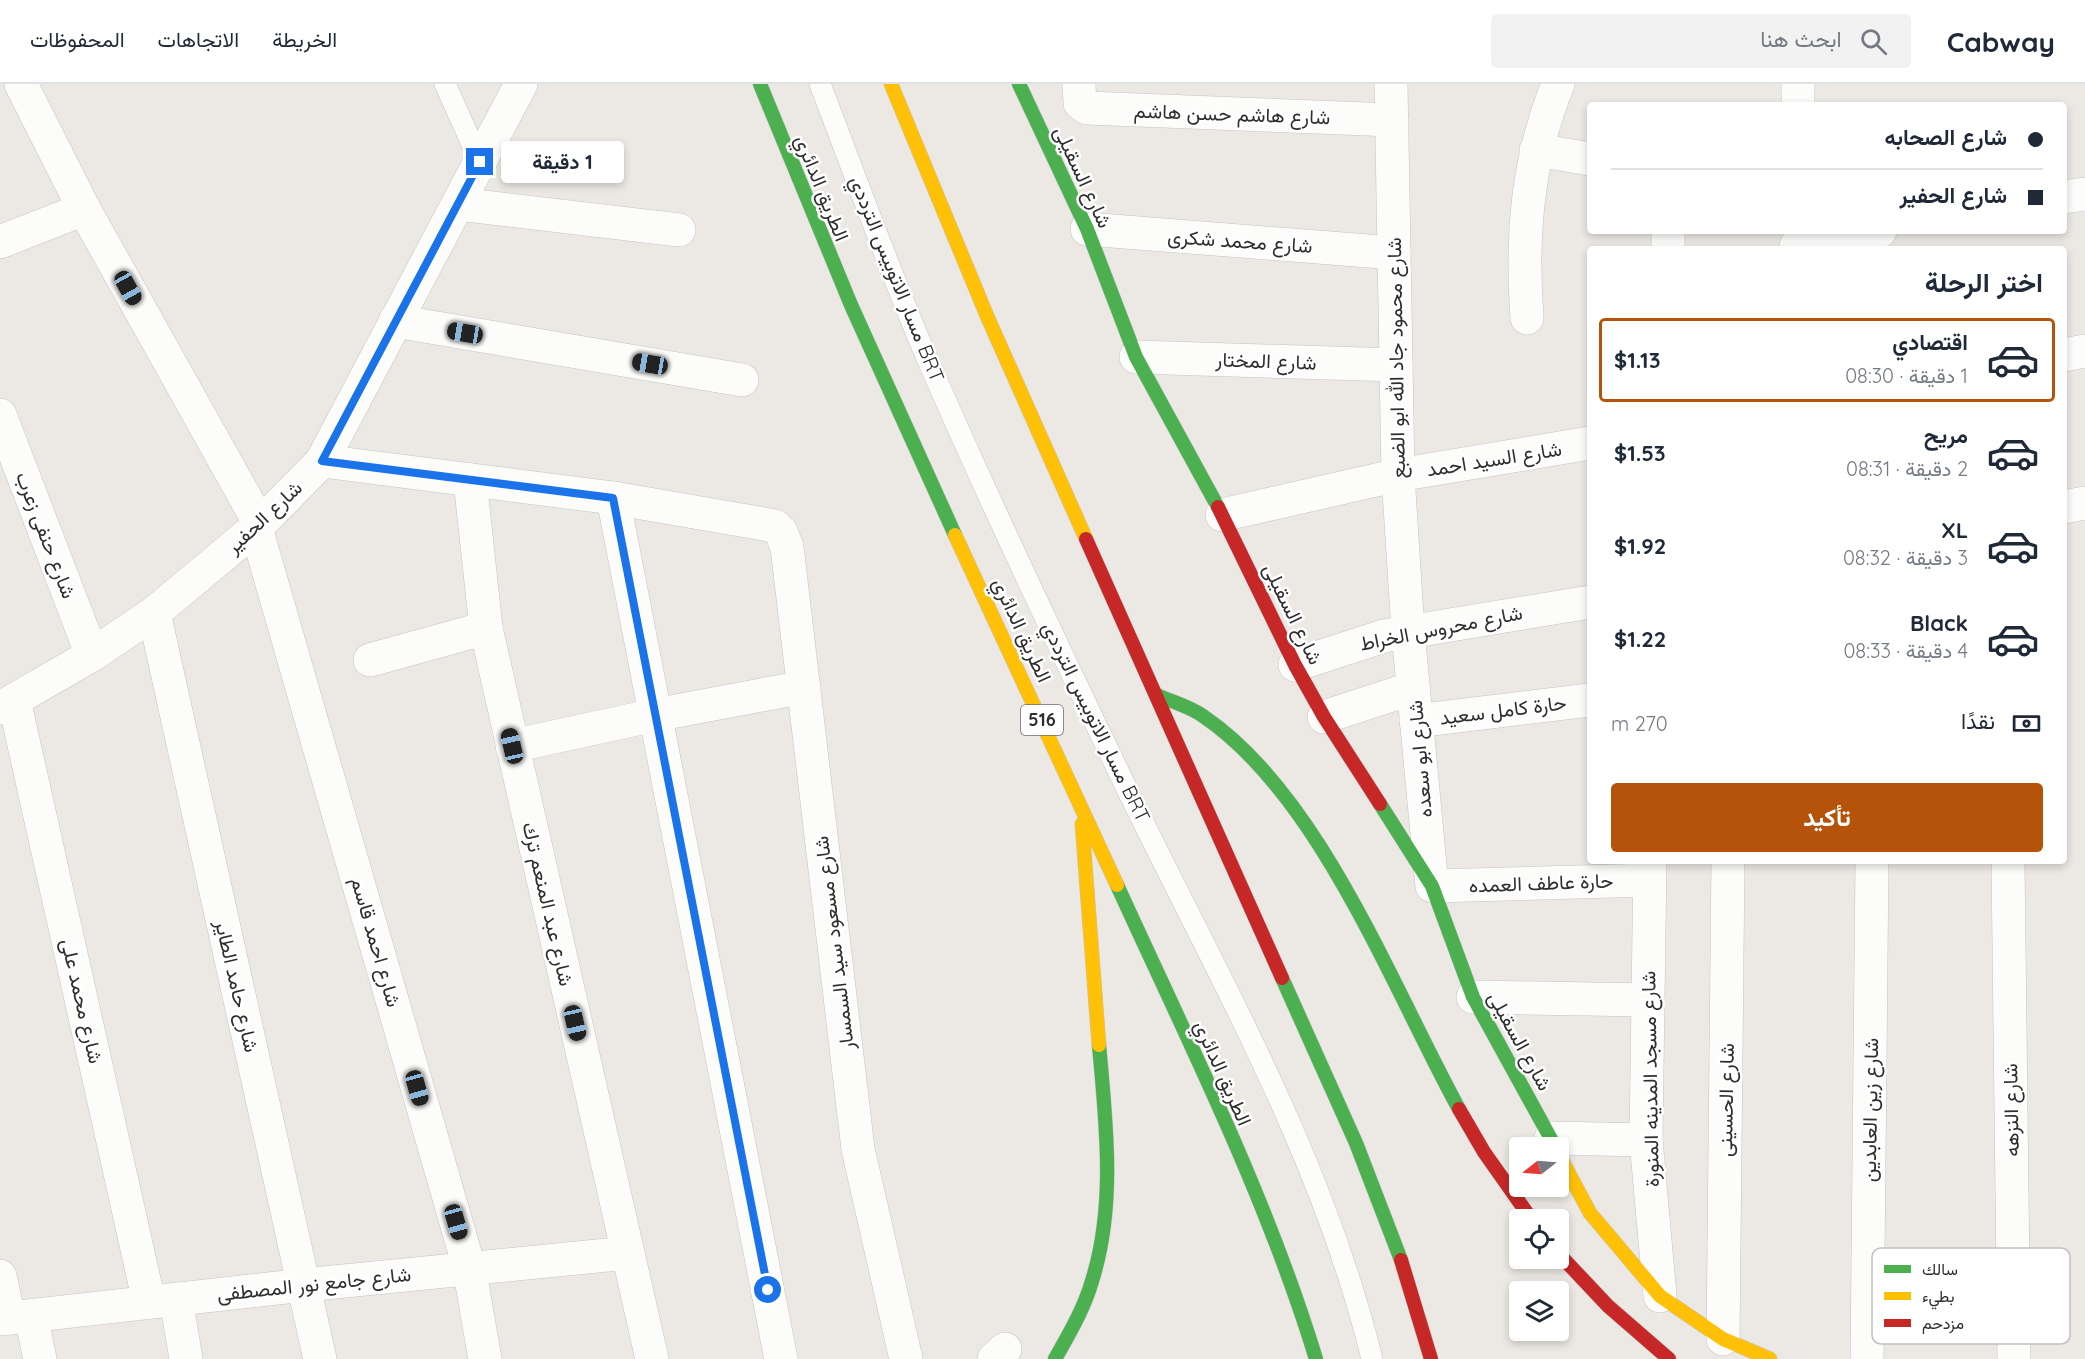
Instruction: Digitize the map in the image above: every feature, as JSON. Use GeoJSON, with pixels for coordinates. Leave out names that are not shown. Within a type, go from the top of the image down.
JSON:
{"type":"FeatureCollection","features":[{"type":"Feature","properties":{"kind":"main road","name":"الطريق الدائري"},"geometry":{"type":"LineString","coordinates":[[760,84],[847,302],[1080,802],[1268,1219],[1316,1359]]}},
{"type":"Feature","properties":{"kind":"main road"},"geometry":{"type":"LineString","coordinates":[[891,84],[987,316],[1356,1143],[1398,1252],[1431,1359]]}},
{"type":"Feature","properties":{"kind":"main road","name":"شارع السقيلى"},"geometry":{"type":"LineString","coordinates":[[1019,84],[1087,229],[1136,357],[1222,515],[1295,664],[1324,717],[1432,886],[1473,997],[1550,1137]]}},
{"type":"Feature","properties":{"kind":"main road"},"geometry":{"type":"LineString","coordinates":[[1157,695],[1201,715],[1233,740],[1262,769],[1310,828],[1488,1158],[1524,1209]]}},
{"type":"Feature","properties":{"kind":"main road"},"geometry":{"type":"LineString","coordinates":[[1055,1359],[1078,1316],[1091,1283],[1101,1248],[1109,1177],[1080,802]]}},
{"type":"Feature","properties":{"kind":"main road","name":"شارع السقيلى"},"geometry":{"type":"LineString","coordinates":[[1569,1173],[1590,1213],[1660,1296],[1723,1340],[1770,1359]]}},
{"type":"Feature","properties":{"kind":"main road"},"geometry":{"type":"LineString","coordinates":[[1569,1265],[1608,1306],[1669,1359]]}},
{"type":"Feature","properties":{"kind":"street","name":"شارع احمد قاسم"},"geometry":{"type":"LineString","coordinates":[[21,84],[84,209],[258,526],[469,1267],[485,1359]]}},
{"type":"Feature","properties":{"kind":"street","name":"شارع الحفير"},"geometry":{"type":"LineString","coordinates":[[7,704],[92,655],[154,613],[258,526],[322,461],[521,84]]}},
{"type":"Feature","properties":{"kind":"street","name":"شارع محمود جاد الله ابو الضبع"},"geometry":{"type":"LineString","coordinates":[[1391,84],[1398,475],[1408,632]]}},
{"type":"Feature","properties":{"kind":"street"},"geometry":{"type":"LineString","coordinates":[[1527,318],[1524,234],[1536,150],[1545,115],[1558,84]]}},
{"type":"Feature","properties":{"kind":"street"},"geometry":{"type":"LineString","coordinates":[[1798,84],[1798,102]]}},
{"type":"Feature","properties":{"kind":"street","name":"شارع هاشم حسن هاشم"},"geometry":{"type":"LineString","coordinates":[[1079,91],[1080,103],[1087,108],[1392,120]]}},
{"type":"Feature","properties":{"kind":"street"},"geometry":{"type":"LineString","coordinates":[[1536,150],[1587,158]]}},
{"type":"Feature","properties":{"kind":"street"},"geometry":{"type":"LineString","coordinates":[[2067,197],[2085,194]]}},
{"type":"Feature","properties":{"kind":"street"},"geometry":{"type":"LineString","coordinates":[[458,204],[679,230]]}},
{"type":"Feature","properties":{"kind":"street"},"geometry":{"type":"LineString","coordinates":[[0,242],[84,209]]}},
{"type":"Feature","properties":{"kind":"street","name":"شارع محمد شكرى"},"geometry":{"type":"LineString","coordinates":[[1087,229],[1394,253]]}},
{"type":"Feature","properties":{"kind":"street"},"geometry":{"type":"LineString","coordinates":[[1796,242],[1857,234]]}},
{"type":"Feature","properties":{"kind":"street"},"geometry":{"type":"LineString","coordinates":[[395,321],[742,380]]}},
{"type":"Feature","properties":{"kind":"street"},"geometry":{"type":"LineString","coordinates":[[2067,354],[2085,351]]}},
{"type":"Feature","properties":{"kind":"street","name":"شارع المختار"},"geometry":{"type":"LineString","coordinates":[[1136,357],[1396,365]]}},
{"type":"Feature","properties":{"kind":"street","name":"شارع حنفى زعرب"},"geometry":{"type":"LineString","coordinates":[[0,415],[92,655]]}},
{"type":"Feature","properties":{"kind":"street","name":"شارع السيد احمد"},"geometry":{"type":"LineString","coordinates":[[1222,515],[1398,475],[1587,444]]}},
{"type":"Feature","properties":{"kind":"street"},"geometry":{"type":"LineString","coordinates":[[322,461],[613,498],[781,1359]]}},
{"type":"Feature","properties":{"kind":"street","name":"شارع عبد المنعم ترك"},"geometry":{"type":"LineString","coordinates":[[471,480],[486,628],[652,1359]]}},
{"type":"Feature","properties":{"kind":"street","name":"شارع مسعود سيد السمسار"},"geometry":{"type":"LineString","coordinates":[[613,498],[775,526],[785,539],[858,1149],[906,1359]]}},
{"type":"Feature","properties":{"kind":"street"},"geometry":{"type":"LineString","coordinates":[[2067,506],[2085,503]]}},
{"type":"Feature","properties":{"kind":"street","name":"شارع محروس الخراط"},"geometry":{"type":"LineString","coordinates":[[1295,664],[1336,649],[1408,632],[1587,602]]}},
{"type":"Feature","properties":{"kind":"street","name":"شارع حامد الطاير"},"geometry":{"type":"LineString","coordinates":[[154,613],[320,1359]]}},
{"type":"Feature","properties":{"kind":"street"},"geometry":{"type":"LineString","coordinates":[[370,660],[486,628]]}},
{"type":"Feature","properties":{"kind":"street","name":"شارع ابو سعده"},"geometry":{"type":"LineString","coordinates":[[1408,632],[1432,886]]}},
{"type":"Feature","properties":{"kind":"street"},"geometry":{"type":"LineString","coordinates":[[512,746],[655,715],[804,687]]}},
{"type":"Feature","properties":{"kind":"street"},"geometry":{"type":"LineString","coordinates":[[1324,717],[1413,688]]}},
{"type":"Feature","properties":{"kind":"street","name":"حارة كامل سعيد"},"geometry":{"type":"LineString","coordinates":[[1416,721],[1587,700]]}},
{"type":"Feature","properties":{"kind":"street","name":"شارع محمد على"},"geometry":{"type":"LineString","coordinates":[[7,704],[162,1301],[186,1359]]}},
{"type":"Feature","properties":{"kind":"street","name":"شارع الحسينى"},"geometry":{"type":"LineString","coordinates":[[1723,1340],[1728,864]]}},
{"type":"Feature","properties":{"kind":"street","name":"شارع زين العابدين"},"geometry":{"type":"LineString","coordinates":[[1867,1359],[1872,864]]}},
{"type":"Feature","properties":{"kind":"street","name":"شارع النزهه"},"geometry":{"type":"LineString","coordinates":[[2008,864],[2013,1248]]}},
{"type":"Feature","properties":{"kind":"street","name":"حارة عاطف العمده"},"geometry":{"type":"LineString","coordinates":[[1432,886],[1649,870]]}},
{"type":"Feature","properties":{"kind":"street","name":"شارع مسجد المدينه المنورة"},"geometry":{"type":"LineString","coordinates":[[1649,870],[1646,1140],[1660,1296]]}},
{"type":"Feature","properties":{"kind":"street"},"geometry":{"type":"LineString","coordinates":[[1473,997],[1648,1000]]}},
{"type":"Feature","properties":{"kind":"street"},"geometry":{"type":"LineString","coordinates":[[1569,1145],[1646,1140]]}},
{"type":"Feature","properties":{"kind":"street","name":"شارع جامع نور المصطفى"},"geometry":{"type":"LineString","coordinates":[[13,1318],[469,1267],[628,1252]]}},
{"type":"Feature","properties":{"kind":"street"},"geometry":{"type":"LineString","coordinates":[[0,1276],[13,1318],[40,1359]]}},
{"type":"Feature","properties":{"kind":"street","name":"شارع النزهه"},"geometry":{"type":"LineString","coordinates":[[2014,1344],[2014,1359]]}},
{"type":"Feature","properties":{"kind":"lane"},"geometry":{"type":"LineString","coordinates":[[445,84],[480,162]]}},
{"type":"Feature","properties":{"kind":"lane","name":"مسار الاتوبيس الترددي BRT"},"geometry":{"type":"LineString","coordinates":[[820,84],[935,376],[1125,786],[1189,910],[1297,1135],[1332,1224],[1359,1306],[1372,1359]]}},
{"type":"Feature","properties":{"kind":"traffic: fast"},"geometry":{"type":"LineString","coordinates":[[760,84],[851,305],[955,535]]}},
{"type":"Feature","properties":{"kind":"traffic: fast"},"geometry":{"type":"LineString","coordinates":[[1019,84],[1087,229],[1136,357],[1218,507]]}},
{"type":"Feature","properties":{"kind":"traffic: fast"},"geometry":{"type":"LineString","coordinates":[[1157,695],[1203,716],[1245,751],[1283,794],[1318,843],[1350,896],[1459,1109]]}},
{"type":"Feature","properties":{"kind":"traffic: fast"},"geometry":{"type":"LineString","coordinates":[[1380,804],[1432,886],[1473,997],[1550,1137]]}},
{"type":"Feature","properties":{"kind":"traffic: fast"},"geometry":{"type":"LineString","coordinates":[[1117,885],[1250,1178],[1296,1298],[1316,1359]]}},
{"type":"Feature","properties":{"kind":"traffic: fast"},"geometry":{"type":"LineString","coordinates":[[1282,978],[1356,1143],[1401,1260]]}},
{"type":"Feature","properties":{"kind":"traffic: fast"},"geometry":{"type":"LineString","coordinates":[[1055,1359],[1089,1291],[1104,1223],[1107,1164],[1099,1045]]}},
{"type":"Feature","properties":{"kind":"traffic: slow"},"geometry":{"type":"LineString","coordinates":[[891,84],[987,316],[1086,539]]}},
{"type":"Feature","properties":{"kind":"traffic: slow"},"geometry":{"type":"LineString","coordinates":[[955,535],[1117,885]]}},
{"type":"Feature","properties":{"kind":"traffic: slow"},"geometry":{"type":"LineString","coordinates":[[1082,824],[1099,1045]]}},
{"type":"Feature","properties":{"kind":"traffic: slow"},"geometry":{"type":"LineString","coordinates":[[1569,1174],[1590,1213],[1660,1296],[1723,1339],[1770,1359]]}},
{"type":"Feature","properties":{"kind":"traffic: jam"},"geometry":{"type":"LineString","coordinates":[[1218,507],[1295,665],[1324,717],[1380,804]]}},
{"type":"Feature","properties":{"kind":"traffic: jam"},"geometry":{"type":"LineString","coordinates":[[1086,539],[1282,978]]}},
{"type":"Feature","properties":{"kind":"traffic: jam"},"geometry":{"type":"LineString","coordinates":[[1459,1109],[1484,1152],[1524,1209]]}},
{"type":"Feature","properties":{"kind":"traffic: jam"},"geometry":{"type":"LineString","coordinates":[[1401,1260],[1431,1359]]}},
{"type":"Feature","properties":{"kind":"traffic: jam"},"geometry":{"type":"LineString","coordinates":[[1569,1265],[1608,1306],[1669,1359]]}},
{"type":"Feature","properties":{"kind":"route"},"geometry":{"type":"LineString","coordinates":[[480,162],[322,461],[613,498],[768,1290]]}}]}
